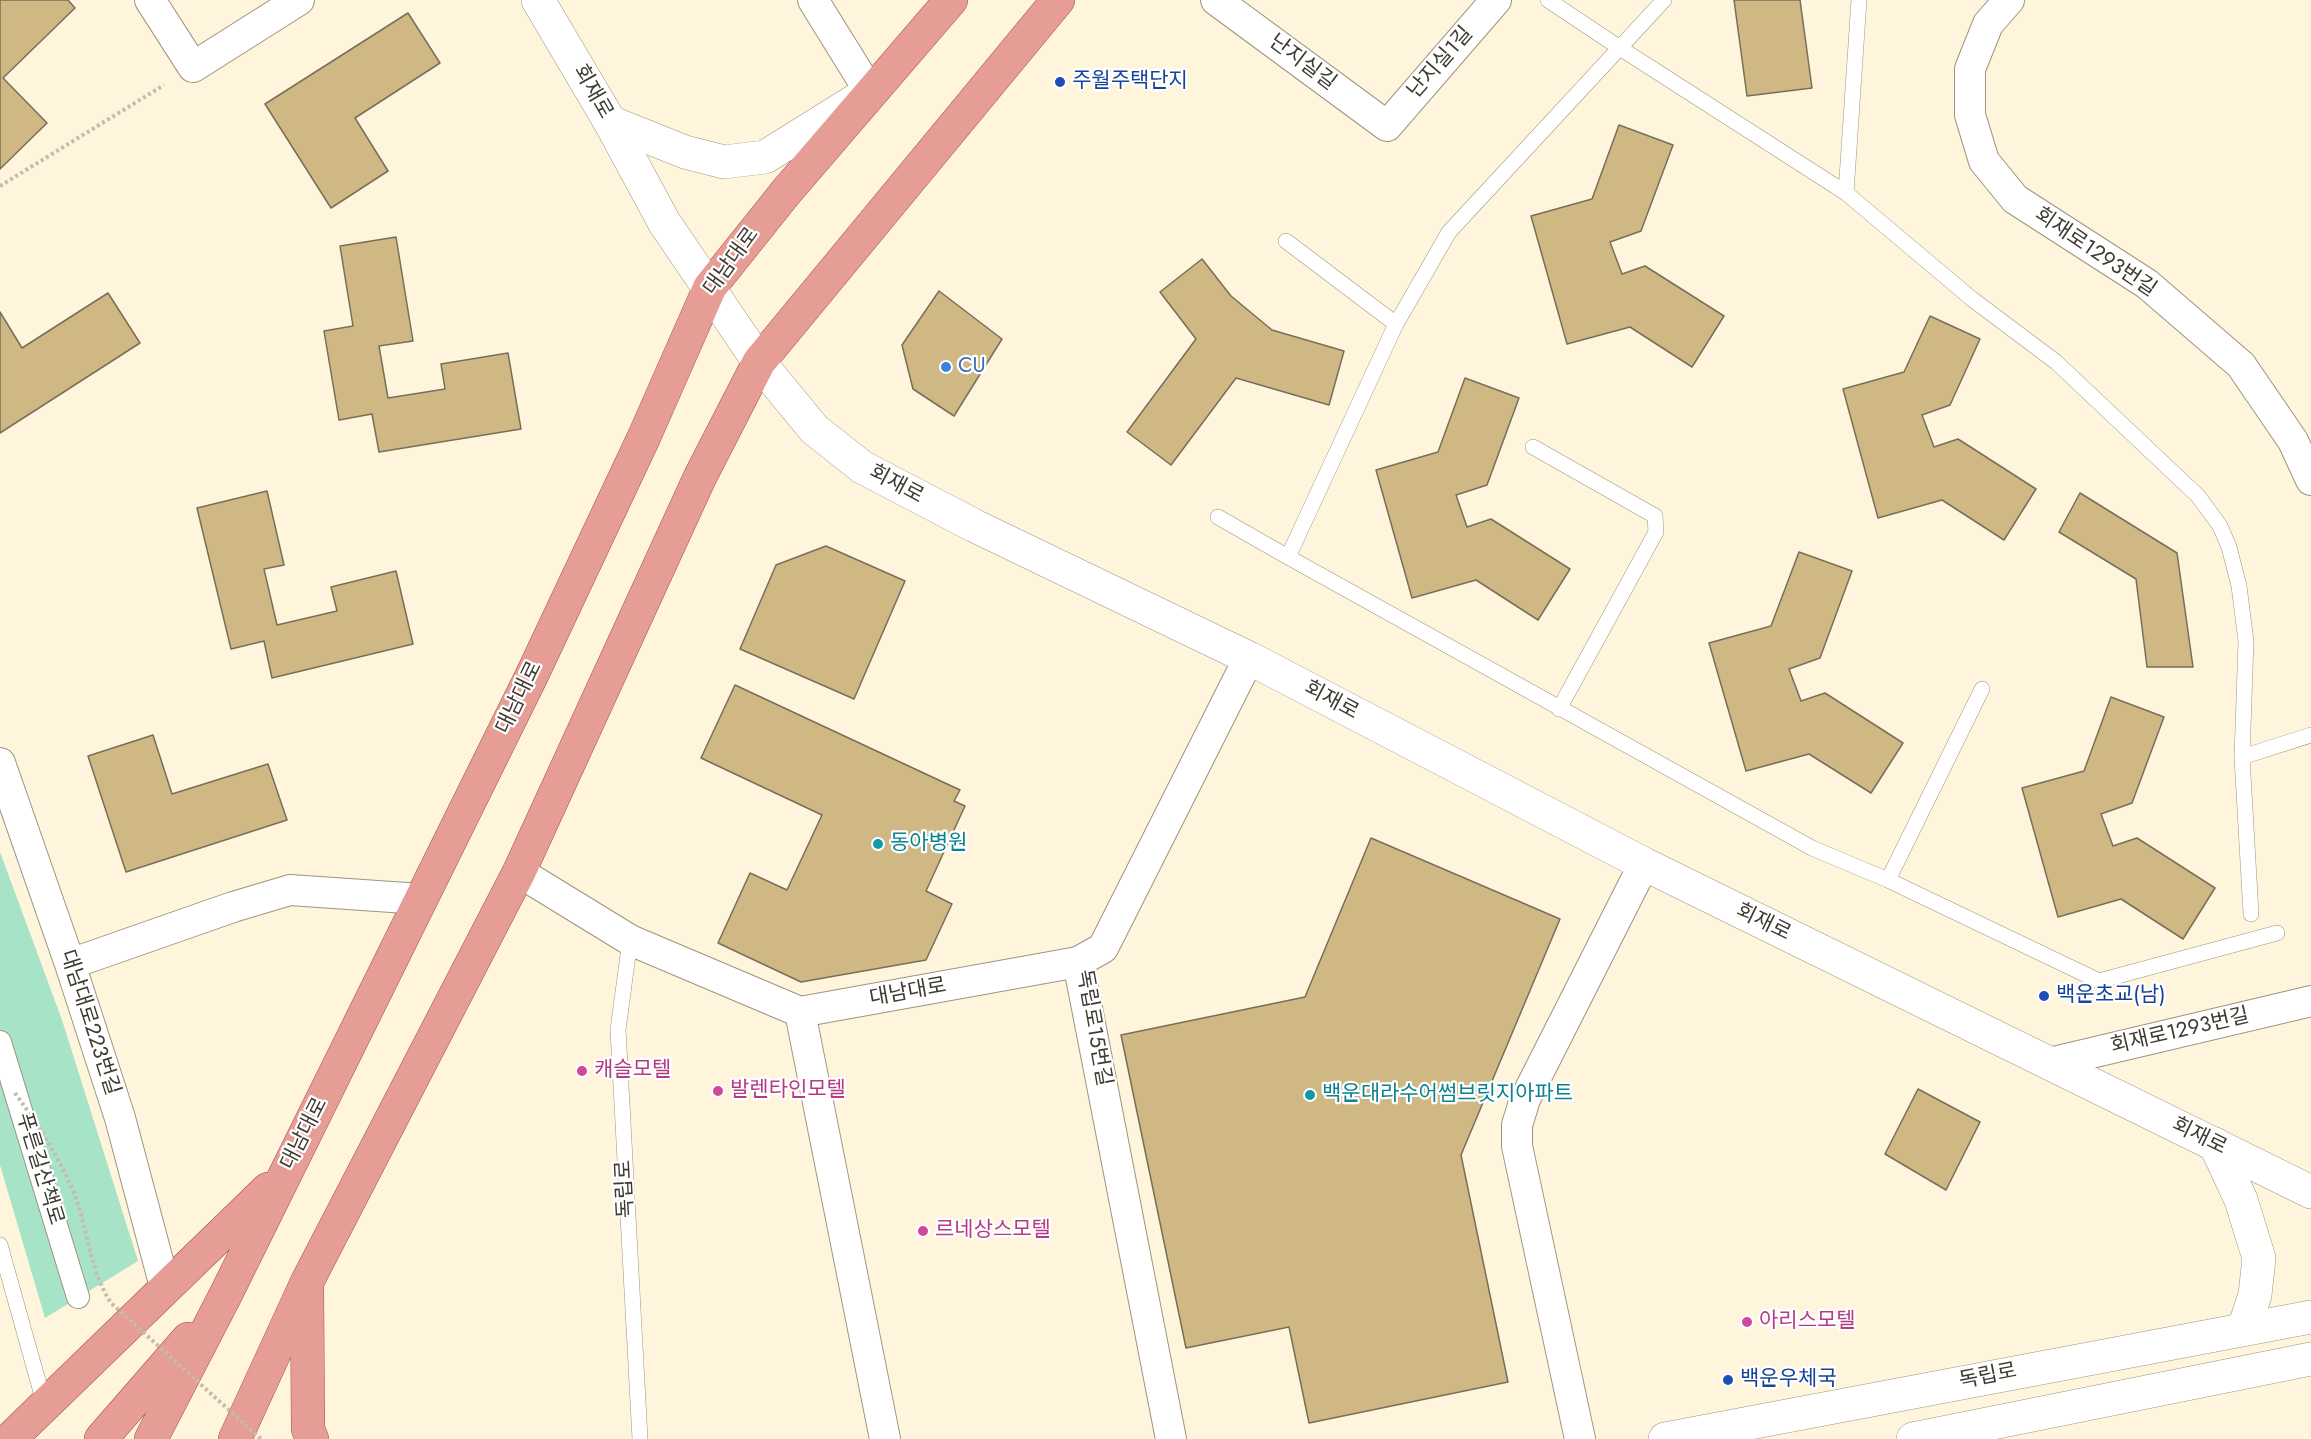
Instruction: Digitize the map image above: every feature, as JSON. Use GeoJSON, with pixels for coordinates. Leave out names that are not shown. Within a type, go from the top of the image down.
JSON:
{"type":"FeatureCollection","features":[{"type":"Feature","properties":{"kind":"main road","name":"회재로"},"geometry":{"type":"LineString","coordinates":[[538,0],[610,122],[664,222],[759,362],[814,429],[862,467],[975,526],[1249,658],[1644,864],[2311,1192]]}},
{"type":"Feature","properties":{"kind":"main road","name":"대남대로"},"geometry":{"type":"LineString","coordinates":[[151,1439],[226,1294],[536,666],[644,437],[710,287],[786,192],[951,0]]}},
{"type":"Feature","properties":{"kind":"main road"},"geometry":{"type":"LineString","coordinates":[[235,1439],[308,1282],[519,872],[700,477],[759,362],[1058,0]]}},
{"type":"Feature","properties":{"kind":"main road"},"geometry":{"type":"LineString","coordinates":[[610,122],[685,152],[723,162],[765,156],[870,92]]}},
{"type":"Feature","properties":{"kind":"main road"},"geometry":{"type":"LineString","coordinates":[[2215,1144],[2241,1200],[2259,1258],[2255,1295],[2244,1328]]}},
{"type":"Feature","properties":{"kind":"main road"},"geometry":{"type":"LineString","coordinates":[[10,1439],[285,1173]]}},
{"type":"Feature","properties":{"kind":"main road"},"geometry":{"type":"LineString","coordinates":[[308,1282],[308,1429],[312,1439]]}},
{"type":"Feature","properties":{"kind":"main road"},"geometry":{"type":"LineString","coordinates":[[101,1439],[226,1294]]}},
{"type":"Feature","properties":{"kind":"main road","name":"독립로"},"geometry":{"type":"LineString","coordinates":[[1665,1439],[2311,1317]]}},
{"type":"Feature","properties":{"kind":"main road"},"geometry":{"type":"LineString","coordinates":[[1913,1439],[1959,1434],[2311,1359]]}},
{"type":"Feature","properties":{"kind":"street"},"geometry":{"type":"LineString","coordinates":[[150,0],[193,67],[299,0]]}},
{"type":"Feature","properties":{"kind":"street"},"geometry":{"type":"LineString","coordinates":[[813,0],[870,92]]}},
{"type":"Feature","properties":{"kind":"street","name":"난지실길"},"geometry":{"type":"LineString","coordinates":[[1216,0],[1387,126]]}},
{"type":"Feature","properties":{"kind":"street","name":"난지실1길"},"geometry":{"type":"LineString","coordinates":[[1387,126],[1496,0]]}},
{"type":"Feature","properties":{"kind":"street","name":"회재로1293번길"},"geometry":{"type":"LineString","coordinates":[[2009,0],[1988,24],[1970,69],[1970,115],[1984,161],[2015,199],[2147,284],[2241,366],[2293,441],[2311,480]]}},
{"type":"Feature","properties":{"kind":"street","name":"독립로15번길"},"geometry":{"type":"LineString","coordinates":[[1172,1439],[1078,962],[1102,948],[1249,658]]}},
{"type":"Feature","properties":{"kind":"street","name":"대남대로223번길"},"geometry":{"type":"LineString","coordinates":[[0,763],[70,964],[120,1118],[165,1287]]}},
{"type":"Feature","properties":{"kind":"street"},"geometry":{"type":"LineString","coordinates":[[1580,1439],[1517,1146],[1517,1125],[1525,1099],[1644,864]]}},
{"type":"Feature","properties":{"kind":"street"},"geometry":{"type":"LineString","coordinates":[[519,872],[630,940],[800,1012],[885,1439]]}},
{"type":"Feature","properties":{"kind":"street"},"geometry":{"type":"LineString","coordinates":[[70,964],[233,907],[290,890],[421,899]]}},
{"type":"Feature","properties":{"kind":"street","name":"대남대로"},"geometry":{"type":"LineString","coordinates":[[800,1012],[1078,962]]}},
{"type":"Feature","properties":{"kind":"street","name":"회재로1293번길"},"geometry":{"type":"LineString","coordinates":[[2049,1063],[2311,1001]]}},
{"type":"Feature","properties":{"kind":"street","name":"푸른길산책로"},"geometry":{"type":"LineString","coordinates":[[0,1042],[78,1297]]}},
{"type":"Feature","properties":{"kind":"lane"},"geometry":{"type":"LineString","coordinates":[[1548,0],[1846,193],[1972,299],[2056,362],[2198,496],[2220,526],[2229,547],[2240,586],[2246,641],[2242,758],[2251,914]]}},
{"type":"Feature","properties":{"kind":"lane"},"geometry":{"type":"LineString","coordinates":[[1288,557],[1395,324],[1449,232],[1664,0]]}},
{"type":"Feature","properties":{"kind":"lane"},"geometry":{"type":"LineString","coordinates":[[1846,193],[1859,0]]}},
{"type":"Feature","properties":{"kind":"lane"},"geometry":{"type":"LineString","coordinates":[[1286,241],[1395,324]]}},
{"type":"Feature","properties":{"kind":"lane"},"geometry":{"type":"LineString","coordinates":[[1533,447],[1655,516],[1656,532],[1559,709]]}},
{"type":"Feature","properties":{"kind":"lane"},"geometry":{"type":"LineString","coordinates":[[1218,517],[1812,848],[1888,880],[2099,981],[2277,933]]}},
{"type":"Feature","properties":{"kind":"lane"},"geometry":{"type":"LineString","coordinates":[[1888,880],[1982,689]]}},
{"type":"Feature","properties":{"kind":"lane"},"geometry":{"type":"LineString","coordinates":[[2242,758],[2311,735]]}},
{"type":"Feature","properties":{"kind":"lane","name":"독립로"},"geometry":{"type":"LineString","coordinates":[[630,940],[618,1030],[640,1439]]}},
{"type":"Feature","properties":{"kind":"lane"},"geometry":{"type":"LineString","coordinates":[[0,1245],[45,1406]]}},
{"type":"Feature","properties":{"kind":"path"},"geometry":{"type":"LineString","coordinates":[[0,186],[193,67]]}},
{"type":"Feature","properties":{"kind":"path"},"geometry":{"type":"LineString","coordinates":[[15,1093],[44,1134],[74,1192],[93,1264],[103,1290],[111,1303],[261,1439]]}},
{"type":"Feature","properties":{"kind":"green space"},"geometry":{"type":"Polygon","coordinates":[[[0,852],[62,1020],[138,1261],[45,1318],[0,1165],[0,852]]]}},
{"type":"Feature","properties":{"kind":"building"},"geometry":{"type":"Polygon","coordinates":[[[0,0],[68,0],[75,8],[3,78],[47,123],[0,169],[0,0]]]}},
{"type":"Feature","properties":{"kind":"building"},"geometry":{"type":"Polygon","coordinates":[[[1734,0],[1800,0],[1812,88],[1747,96],[1734,0]]]}},
{"type":"Feature","properties":{"kind":"building"},"geometry":{"type":"Polygon","coordinates":[[[408,13],[440,63],[355,118],[388,171],[331,208],[265,104],[408,13]]]}},
{"type":"Feature","properties":{"kind":"building"},"geometry":{"type":"Polygon","coordinates":[[[1619,125],[1673,145],[1641,231],[1610,242],[1622,274],[1645,266],[1724,316],[1692,367],[1630,327],[1567,344],[1531,216],[1592,199],[1619,125]]]}},
{"type":"Feature","properties":{"kind":"building"},"geometry":{"type":"Polygon","coordinates":[[[396,237],[413,341],[379,346],[388,398],[445,389],[441,364],[508,353],[521,429],[379,452],[372,414],[339,420],[324,331],[353,326],[340,246],[396,237]]]}},
{"type":"Feature","properties":{"kind":"building"},"geometry":{"type":"Polygon","coordinates":[[[1202,259],[1231,296],[1272,330],[1344,351],[1329,405],[1236,378],[1171,465],[1127,432],[1196,339],[1160,292],[1202,259]]]}},
{"type":"Feature","properties":{"kind":"building","name":"CU"},"geometry":{"type":"Polygon","coordinates":[[[939,291],[1002,339],[954,416],[913,389],[902,345],[939,291]]]}},
{"type":"Feature","properties":{"kind":"building"},"geometry":{"type":"Polygon","coordinates":[[[108,293],[140,343],[0,433],[0,312],[22,348],[108,293]]]}},
{"type":"Feature","properties":{"kind":"building"},"geometry":{"type":"Polygon","coordinates":[[[1930,316],[1980,339],[1950,405],[1922,415],[1934,447],[1958,439],[2036,489],[2004,540],[1942,500],[1878,518],[1843,389],[1904,372],[1930,316]]]}},
{"type":"Feature","properties":{"kind":"building"},"geometry":{"type":"Polygon","coordinates":[[[1465,378],[1519,398],[1487,485],[1456,495],[1467,527],[1491,519],[1570,569],[1538,620],[1476,580],[1412,598],[1376,470],[1438,452],[1465,378]]]}},
{"type":"Feature","properties":{"kind":"building"},"geometry":{"type":"Polygon","coordinates":[[[267,491],[284,565],[264,569],[277,625],[337,611],[331,587],[396,571],[413,644],[272,678],[264,641],[231,649],[197,508],[267,491]]]}},
{"type":"Feature","properties":{"kind":"building"},"geometry":{"type":"Polygon","coordinates":[[[2080,493],[2177,553],[2193,667],[2147,667],[2136,579],[2059,532],[2080,493]]]}},
{"type":"Feature","properties":{"kind":"building"},"geometry":{"type":"Polygon","coordinates":[[[826,546],[905,581],[854,699],[740,649],[776,565],[826,546]]]}},
{"type":"Feature","properties":{"kind":"building"},"geometry":{"type":"Polygon","coordinates":[[[1799,552],[1852,571],[1820,658],[1789,669],[1801,701],[1825,693],[1903,743],[1871,793],[1809,754],[1746,771],[1709,643],[1771,626],[1799,552]]]}},
{"type":"Feature","properties":{"kind":"building","name":"동아병원"},"geometry":{"type":"Polygon","coordinates":[[[735,685],[960,790],[954,801],[965,806],[926,891],[952,904],[926,960],[801,982],[718,943],[750,873],[787,890],[822,815],[701,758],[735,685]]]}},
{"type":"Feature","properties":{"kind":"building"},"geometry":{"type":"Polygon","coordinates":[[[2111,697],[2164,717],[2132,803],[2101,814],[2113,846],[2137,838],[2215,888],[2183,939],[2121,899],[2058,917],[2022,788],[2084,771],[2111,697]]]}},
{"type":"Feature","properties":{"kind":"building"},"geometry":{"type":"Polygon","coordinates":[[[153,735],[172,794],[268,764],[287,820],[126,872],[88,756],[153,735]]]}},
{"type":"Feature","properties":{"kind":"building","name":"백운대라수어썸브릿지아파트"},"geometry":{"type":"Polygon","coordinates":[[[1371,838],[1560,919],[1461,1155],[1508,1382],[1309,1423],[1289,1327],[1186,1348],[1121,1035],[1305,997],[1371,838]]]}},
{"type":"Feature","properties":{"kind":"building"},"geometry":{"type":"Polygon","coordinates":[[[1918,1089],[1980,1122],[1946,1190],[1885,1154],[1918,1089]]]}},
{"type":"Feature","properties":{"kind":"place","name":"주월주택단지"},"geometry":{"type":"Point","coordinates":[1060,82]}},
{"type":"Feature","properties":{"kind":"place","name":"CU"},"geometry":{"type":"Point","coordinates":[946,367]}},
{"type":"Feature","properties":{"kind":"place","name":"동아병원"},"geometry":{"type":"Point","coordinates":[878,844]}},
{"type":"Feature","properties":{"kind":"place","name":"백운초교(남)"},"geometry":{"type":"Point","coordinates":[2044,996]}},
{"type":"Feature","properties":{"kind":"place","name":"캐슬모텔"},"geometry":{"type":"Point","coordinates":[582,1071]}},
{"type":"Feature","properties":{"kind":"place","name":"발렌타인모텔"},"geometry":{"type":"Point","coordinates":[718,1091]}},
{"type":"Feature","properties":{"kind":"place","name":"백운대라수어썸브릿지아파트"},"geometry":{"type":"Point","coordinates":[1310,1095]}},
{"type":"Feature","properties":{"kind":"place","name":"르네상스모텔"},"geometry":{"type":"Point","coordinates":[923,1231]}},
{"type":"Feature","properties":{"kind":"place","name":"아리스모텔"},"geometry":{"type":"Point","coordinates":[1747,1322]}},
{"type":"Feature","properties":{"kind":"place","name":"백운우체국"},"geometry":{"type":"Point","coordinates":[1728,1380]}}]}
